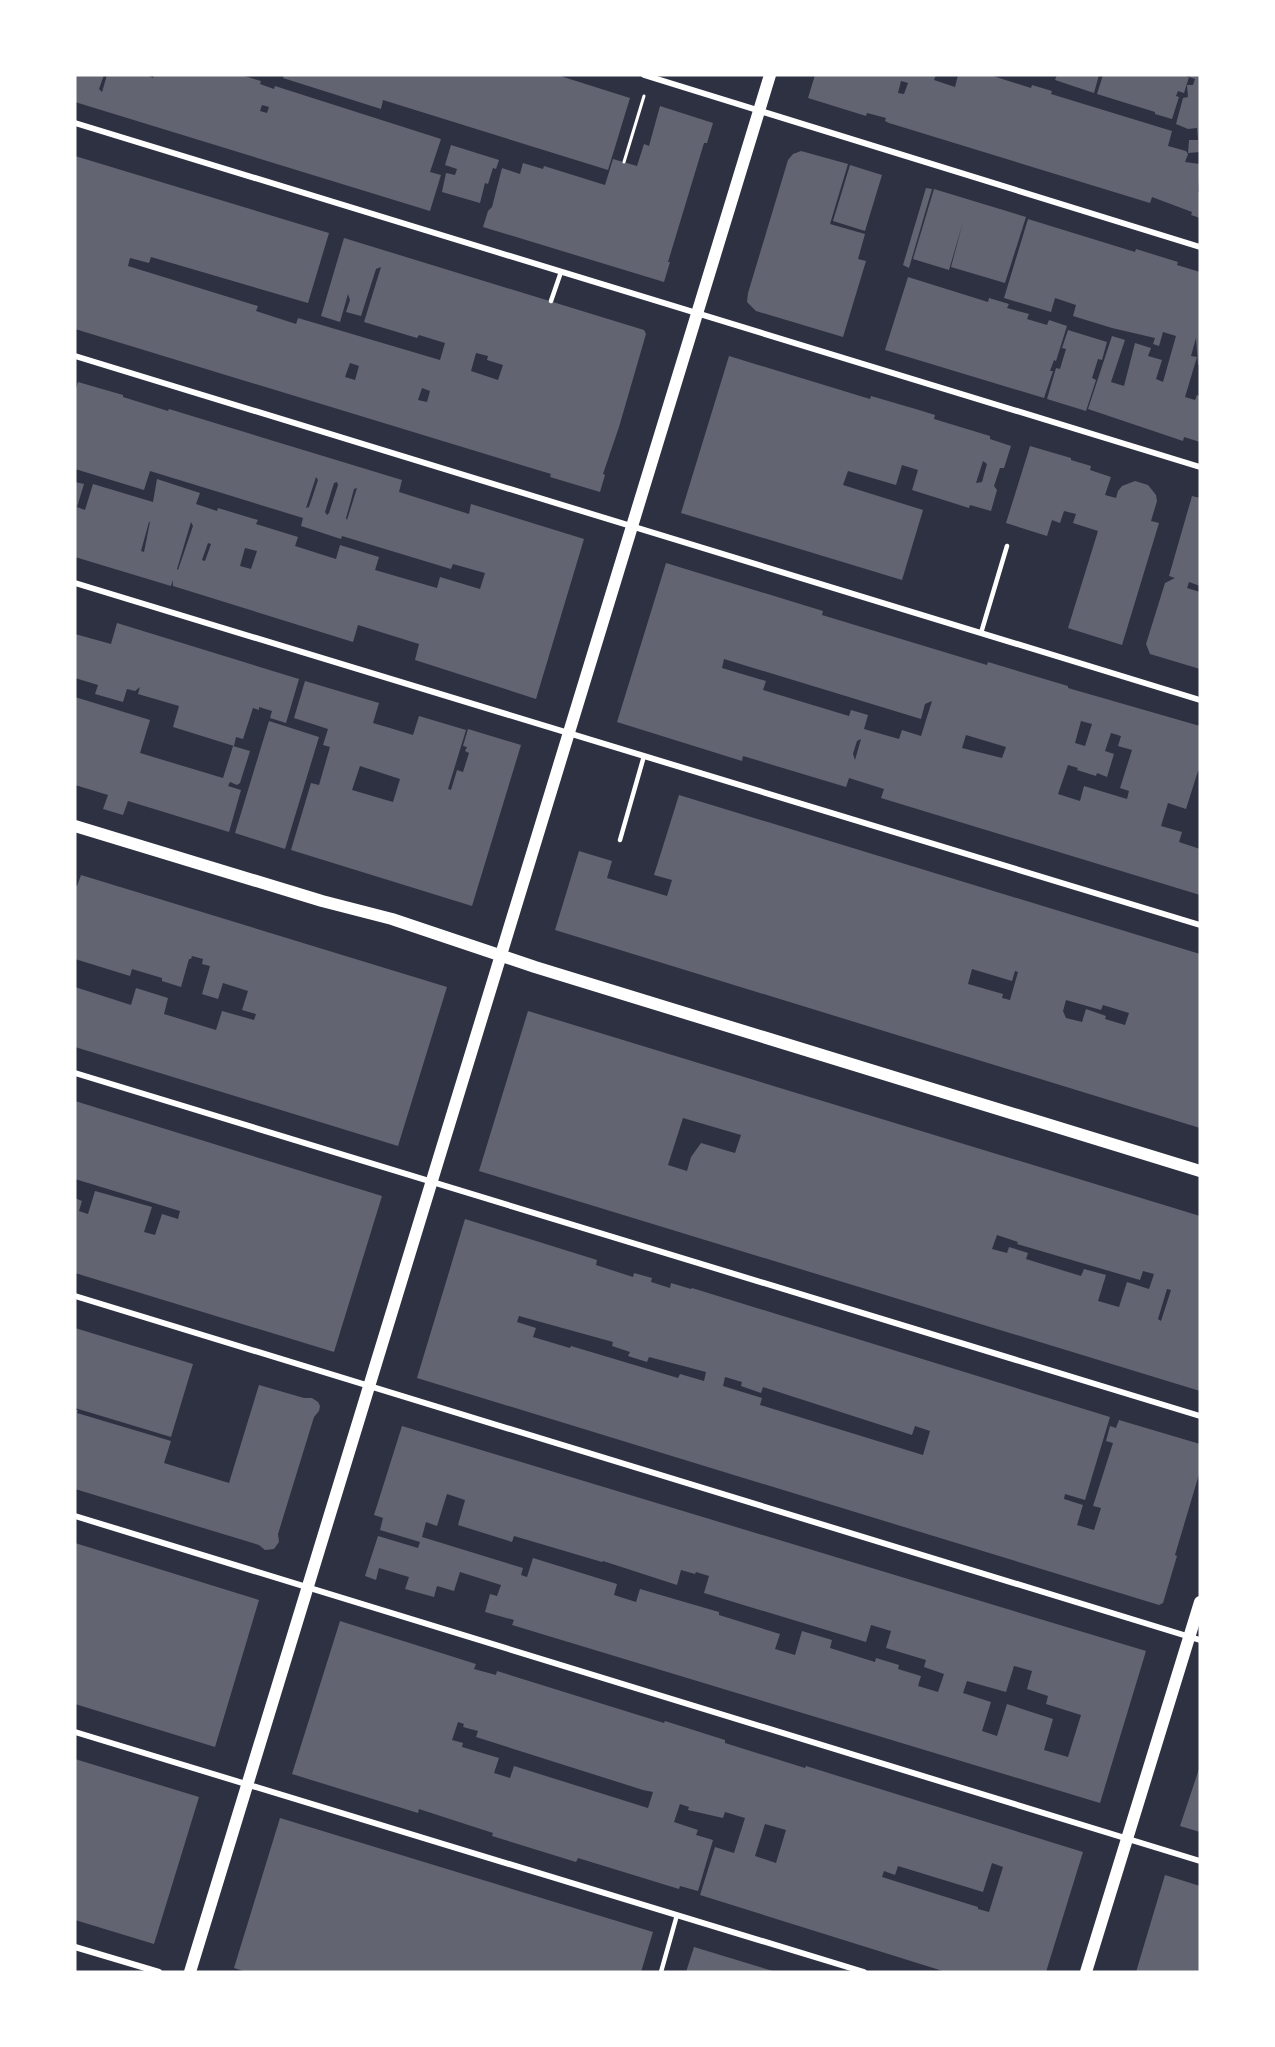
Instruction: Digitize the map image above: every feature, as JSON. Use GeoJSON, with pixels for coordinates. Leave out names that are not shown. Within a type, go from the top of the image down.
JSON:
{"type":"FeatureCollection","features":[{"type":"Feature","properties":{"kind":"main road"},"geometry":{"type":"LineString","coordinates":[[190,1972],[770,75]]}},
{"type":"Feature","properties":{"kind":"main road"},"geometry":{"type":"LineString","coordinates":[[75,826],[322,902],[392,919],[501,955],[1200,1171]]}},
{"type":"Feature","properties":{"kind":"main road"},"geometry":{"type":"LineString","coordinates":[[1086,1972],[1195,1638],[1200,1602]]}},
{"type":"Feature","properties":{"kind":"street"},"geometry":{"type":"LineString","coordinates":[[644,75],[1200,248]]}},
{"type":"Feature","properties":{"kind":"street"},"geometry":{"type":"LineString","coordinates":[[75,123],[1200,467]]}},
{"type":"Feature","properties":{"kind":"street"},"geometry":{"type":"LineString","coordinates":[[75,356],[1200,700]]}},
{"type":"Feature","properties":{"kind":"street"},"geometry":{"type":"LineString","coordinates":[[75,583],[1200,925]]}},
{"type":"Feature","properties":{"kind":"street"},"geometry":{"type":"LineString","coordinates":[[75,1074],[1200,1416]]}},
{"type":"Feature","properties":{"kind":"street"},"geometry":{"type":"LineString","coordinates":[[75,1296],[1195,1638]]}},
{"type":"Feature","properties":{"kind":"street"},"geometry":{"type":"LineString","coordinates":[[75,1516],[1200,1861]]}},
{"type":"Feature","properties":{"kind":"street"},"geometry":{"type":"LineString","coordinates":[[75,1732],[864,1972]]}},
{"type":"Feature","properties":{"kind":"street"},"geometry":{"type":"LineString","coordinates":[[75,1947],[159,1972]]}},
{"type":"Feature","properties":{"kind":"lane"},"geometry":{"type":"LineString","coordinates":[[551,301],[561,272]]}},
{"type":"Feature","properties":{"kind":"lane"},"geometry":{"type":"LineString","coordinates":[[981,633],[1007,546]]}},
{"type":"Feature","properties":{"kind":"lane"},"geometry":{"type":"LineString","coordinates":[[620,840],[644,756]]}},
{"type":"Feature","properties":{"kind":"lane"},"geometry":{"type":"LineString","coordinates":[[661,1972],[677,1915]]}},
{"type":"Feature","properties":{"kind":"path"},"geometry":{"type":"LineString","coordinates":[[624,162],[644,96]]}},
{"type":"Feature","properties":{"kind":"building"},"geometry":{"type":"Polygon","coordinates":[[[75,75],[104,75],[99,89],[102,92],[107,75],[147,75],[153,78],[154,75],[241,75],[261,81],[260,84],[274,89],[275,86],[441,139],[430,172],[441,175],[430,211],[75,102],[75,75]],[[262,105],[260,111],[267,113],[269,107],[262,105]]]}},
{"type":"Feature","properties":{"kind":"building"},"geometry":{"type":"Polygon","coordinates":[[[284,75],[557,75],[630,98],[608,170],[383,100],[381,109],[283,78],[284,75]]]}},
{"type":"Feature","properties":{"kind":"building"},"geometry":{"type":"Polygon","coordinates":[[[815,75],[936,75],[934,80],[955,87],[958,75],[990,75],[1031,88],[1032,85],[1052,91],[1051,94],[1172,131],[1168,146],[1186,151],[1188,154],[1185,162],[1200,164],[1198,192],[1200,192],[1200,218],[1191,215],[1192,212],[1152,197],[1150,203],[889,123],[885,121],[886,118],[867,113],[866,116],[808,98],[815,75]],[[901,81],[898,93],[904,94],[908,83],[901,81]]]}},
{"type":"Feature","properties":{"kind":"building"},"geometry":{"type":"Polygon","coordinates":[[[1057,75],[1099,75],[1094,93],[1055,80],[1057,75]]]}},
{"type":"Feature","properties":{"kind":"building"},"geometry":{"type":"Polygon","coordinates":[[[1103,75],[1182,75],[1189,77],[1184,93],[1178,91],[1176,96],[1179,97],[1172,119],[1097,94],[1103,75]]]}},
{"type":"Feature","properties":{"kind":"building"},"geometry":{"type":"Polygon","coordinates":[[[1200,75],[1200,152],[1188,153],[1189,140],[1198,140],[1197,128],[1188,129],[1176,124],[1183,98],[1188,97],[1187,85],[1193,85],[1195,79],[1189,77],[1200,75]]]}},
{"type":"Feature","properties":{"kind":"building"},"geometry":{"type":"Polygon","coordinates":[[[660,106],[713,123],[707,143],[704,143],[664,282],[483,227],[488,211],[492,207],[502,168],[520,174],[523,163],[543,169],[544,166],[605,185],[613,159],[637,166],[644,144],[649,146],[660,106]]]}},
{"type":"Feature","properties":{"kind":"building"},"geometry":{"type":"Polygon","coordinates":[[[451,145],[499,160],[496,169],[493,168],[488,184],[485,183],[480,203],[442,192],[446,173],[455,175],[457,169],[445,165],[451,145]]]}},
{"type":"Feature","properties":{"kind":"building"},"geometry":{"type":"Polygon","coordinates":[[[801,151],[848,164],[830,224],[865,234],[858,259],[866,261],[843,337],[756,311],[747,302],[788,160],[793,154],[801,151]]]}},
{"type":"Feature","properties":{"kind":"building"},"geometry":{"type":"Polygon","coordinates":[[[75,156],[329,233],[308,303],[151,257],[149,263],[130,258],[128,266],[258,306],[256,311],[296,324],[298,318],[440,360],[445,343],[419,335],[417,338],[364,322],[381,267],[376,269],[361,316],[346,312],[350,300],[348,294],[340,322],[321,316],[344,238],[644,330],[646,334],[603,474],[605,475],[600,492],[550,477],[551,474],[75,329],[75,156]],[[476,353],[471,371],[498,380],[503,365],[487,360],[488,356],[476,353]],[[350,363],[345,377],[355,380],[359,366],[350,363]],[[422,388],[418,400],[427,402],[430,391],[422,388]]]}},
{"type":"Feature","properties":{"kind":"building"},"geometry":{"type":"Polygon","coordinates":[[[850,165],[882,175],[865,231],[833,221],[850,165]]]}},
{"type":"Feature","properties":{"kind":"building"},"geometry":{"type":"Polygon","coordinates":[[[926,188],[932,189],[909,268],[903,265],[926,188]]]}},
{"type":"Feature","properties":{"kind":"building"},"geometry":{"type":"Polygon","coordinates":[[[934,189],[1026,217],[1005,283],[951,267],[963,222],[949,270],[913,259],[934,189]]]}},
{"type":"Feature","properties":{"kind":"building"},"geometry":{"type":"Polygon","coordinates":[[[1028,219],[1135,252],[1136,249],[1178,262],[1177,265],[1200,272],[1200,365],[1198,365],[1196,338],[1191,356],[1197,357],[1185,397],[1195,400],[1197,395],[1200,396],[1200,442],[1184,437],[1183,441],[1088,409],[1112,336],[1125,340],[1111,382],[1124,386],[1135,343],[1151,348],[1148,356],[1162,360],[1156,379],[1163,382],[1176,336],[1163,332],[1159,346],[1153,344],[1155,338],[1073,316],[1076,305],[1055,298],[1051,312],[1004,298],[1028,219]]]}},
{"type":"Feature","properties":{"kind":"building"},"geometry":{"type":"Polygon","coordinates":[[[908,277],[988,302],[989,298],[1009,304],[1007,308],[1029,314],[1027,319],[1047,325],[1049,320],[1067,326],[1056,361],[1054,360],[1050,371],[1053,371],[1044,398],[885,350],[908,277]]]}},
{"type":"Feature","properties":{"kind":"building"},"geometry":{"type":"Polygon","coordinates":[[[1068,330],[1107,342],[1102,360],[1098,359],[1092,378],[1096,380],[1086,411],[1047,399],[1056,368],[1060,369],[1066,349],[1062,348],[1068,330]]]}},
{"type":"Feature","properties":{"kind":"building"},"geometry":{"type":"Polygon","coordinates":[[[729,356],[870,399],[871,396],[935,415],[934,419],[990,436],[990,439],[1011,446],[1004,468],[1000,468],[994,486],[997,490],[991,511],[970,505],[969,508],[912,490],[918,470],[902,465],[896,485],[848,471],[843,485],[923,510],[902,580],[681,513],[729,356]],[[983,461],[976,483],[982,482],[987,464],[983,461]]]}},
{"type":"Feature","properties":{"kind":"building"},"geometry":{"type":"Polygon","coordinates":[[[78,382],[402,480],[399,492],[469,514],[471,504],[584,539],[536,699],[415,660],[419,644],[358,625],[353,642],[173,586],[173,580],[171,586],[75,557],[75,482],[84,484],[77,507],[85,510],[93,484],[153,502],[157,479],[200,493],[196,504],[258,520],[256,524],[298,537],[295,546],[336,559],[340,545],[379,557],[375,570],[437,588],[440,577],[480,589],[485,573],[453,564],[451,569],[342,536],[341,539],[301,526],[303,518],[150,471],[144,490],[75,469],[75,392],[78,382]],[[316,477],[306,508],[309,507],[318,480],[316,477]],[[337,482],[334,483],[325,512],[327,515],[329,513],[337,482]],[[357,488],[354,489],[347,520],[357,488]],[[150,522],[141,551],[144,552],[150,522]],[[191,522],[177,569],[193,526],[191,522]],[[208,543],[202,560],[205,561],[211,544],[208,543]],[[245,548],[240,566],[251,569],[257,551],[245,548]]]}},
{"type":"Feature","properties":{"kind":"building"},"geometry":{"type":"Polygon","coordinates":[[[1030,446],[1071,458],[1071,460],[1091,466],[1090,470],[1111,477],[1105,495],[1116,498],[1122,486],[1135,481],[1148,485],[1156,495],[1157,501],[1151,521],[1159,523],[1122,645],[1068,628],[1098,531],[1073,523],[1076,514],[1064,511],[1060,523],[1052,520],[1047,536],[1006,523],[1030,446]]]}},
{"type":"Feature","properties":{"kind":"building"},"geometry":{"type":"Polygon","coordinates":[[[1192,496],[1200,498],[1200,586],[1189,582],[1187,588],[1200,592],[1200,669],[1150,654],[1146,644],[1165,583],[1175,578],[1169,576],[1192,496]]]}},
{"type":"Feature","properties":{"kind":"building"},"geometry":{"type":"Polygon","coordinates":[[[666,563],[823,611],[822,615],[1200,726],[1200,772],[1198,771],[1186,809],[1168,803],[1161,826],[1182,832],[1179,842],[1200,849],[1200,895],[881,798],[884,789],[849,778],[846,787],[743,756],[742,761],[617,722],[666,563]],[[724,659],[722,668],[766,681],[763,690],[849,716],[851,710],[868,715],[864,729],[899,739],[902,730],[921,736],[932,701],[925,704],[921,719],[724,659]],[[1081,721],[1075,743],[1085,746],[1092,724],[1081,721]],[[1111,733],[1105,751],[1114,754],[1107,777],[1097,773],[1096,776],[1068,765],[1058,794],[1080,801],[1084,786],[1127,799],[1129,791],[1120,788],[1132,750],[1118,746],[1121,736],[1111,733]],[[966,735],[962,748],[1002,758],[1006,747],[966,735]],[[861,739],[857,741],[853,754],[855,760],[861,739]]]}},
{"type":"Feature","properties":{"kind":"building"},"geometry":{"type":"Polygon","coordinates":[[[117,623],[299,679],[286,723],[270,718],[272,711],[259,707],[259,710],[253,708],[243,739],[236,737],[234,746],[173,727],[179,706],[138,694],[140,687],[135,691],[127,689],[123,702],[95,694],[98,685],[75,678],[75,634],[111,644],[117,623]]]}},
{"type":"Feature","properties":{"kind":"building"},"geometry":{"type":"Polygon","coordinates":[[[305,681],[379,703],[373,723],[413,735],[419,716],[466,730],[448,789],[451,790],[457,770],[463,772],[469,753],[465,751],[467,747],[463,746],[468,729],[521,745],[472,906],[291,850],[311,783],[319,785],[330,747],[323,745],[328,729],[294,718],[305,681]],[[360,766],[352,790],[393,802],[400,779],[360,766]]]}},
{"type":"Feature","properties":{"kind":"building"},"geometry":{"type":"Polygon","coordinates":[[[75,697],[150,720],[140,753],[223,778],[233,746],[250,751],[240,783],[237,785],[230,782],[228,786],[241,790],[229,832],[128,801],[123,815],[103,809],[108,795],[75,785],[75,697]]]}},
{"type":"Feature","properties":{"kind":"building"},"geometry":{"type":"Polygon","coordinates":[[[269,721],[319,737],[285,849],[235,833],[269,721]]]}},
{"type":"Feature","properties":{"kind":"building"},"geometry":{"type":"Polygon","coordinates":[[[679,795],[1200,954],[1200,1128],[555,930],[579,851],[612,861],[607,878],[667,896],[672,880],[654,875],[679,795]],[[972,969],[968,984],[1003,994],[1002,998],[1010,1000],[1018,972],[1015,971],[1012,981],[972,969]],[[1066,1000],[1063,1011],[1066,1018],[1082,1022],[1086,1009],[1106,1016],[1105,1019],[1125,1025],[1129,1013],[1103,1005],[1101,1010],[1066,1000]]]}},
{"type":"Feature","properties":{"kind":"building"},"geometry":{"type":"Polygon","coordinates":[[[81,875],[447,987],[398,1146],[75,1047],[75,987],[131,1005],[136,988],[168,998],[164,1014],[216,1030],[222,1011],[254,1020],[256,1014],[242,1010],[248,991],[223,983],[218,999],[202,994],[210,966],[202,964],[203,959],[192,956],[189,959],[181,987],[162,981],[162,978],[132,969],[130,976],[75,959],[75,885],[77,886],[81,875]]]}},
{"type":"Feature","properties":{"kind":"building"},"geometry":{"type":"Polygon","coordinates":[[[528,1011],[1200,1216],[1200,1391],[479,1171],[528,1011]],[[683,1118],[668,1165],[687,1171],[691,1157],[701,1143],[735,1153],[741,1135],[683,1118]],[[997,1235],[992,1249],[1007,1253],[1009,1247],[1028,1253],[1026,1259],[1081,1276],[1084,1269],[1106,1275],[1098,1301],[1119,1307],[1127,1282],[1149,1289],[1154,1274],[1143,1271],[1140,1280],[1017,1244],[1018,1242],[997,1235]],[[1167,1289],[1158,1319],[1161,1321],[1171,1290],[1167,1289]]]}},
{"type":"Feature","properties":{"kind":"building"},"geometry":{"type":"Polygon","coordinates":[[[75,1101],[382,1196],[334,1352],[75,1273],[75,1198],[82,1201],[79,1211],[88,1214],[95,1191],[152,1207],[144,1232],[155,1235],[162,1214],[178,1219],[180,1211],[75,1179],[75,1101]]]}},
{"type":"Feature","properties":{"kind":"building"},"geometry":{"type":"Polygon","coordinates":[[[465,1219],[597,1260],[596,1265],[633,1277],[634,1273],[652,1278],[651,1282],[670,1288],[671,1283],[692,1288],[1110,1417],[1085,1500],[1065,1494],[1064,1499],[1083,1505],[1077,1525],[1094,1530],[1101,1508],[1093,1506],[1113,1443],[1106,1441],[1110,1426],[1116,1428],[1119,1420],[1200,1444],[1200,1471],[1163,1603],[1159,1605],[417,1378],[465,1219]],[[519,1316],[517,1322],[536,1328],[533,1337],[678,1378],[680,1374],[704,1381],[706,1372],[649,1357],[647,1362],[628,1356],[630,1352],[612,1346],[613,1342],[519,1316]],[[725,1377],[723,1386],[762,1398],[760,1405],[923,1455],[930,1431],[915,1426],[912,1435],[763,1387],[761,1393],[741,1386],[742,1382],[725,1377]]]}},
{"type":"Feature","properties":{"kind":"building"},"geometry":{"type":"Polygon","coordinates":[[[75,1328],[193,1364],[171,1437],[75,1408],[75,1328]]]}},
{"type":"Feature","properties":{"kind":"building"},"geometry":{"type":"Polygon","coordinates":[[[259,1385],[304,1398],[312,1398],[320,1406],[314,1417],[278,1534],[279,1542],[274,1549],[265,1550],[259,1545],[75,1489],[75,1410],[78,1410],[77,1413],[171,1441],[164,1463],[229,1483],[259,1385]]]}},
{"type":"Feature","properties":{"kind":"building"},"geometry":{"type":"Polygon","coordinates":[[[402,1426],[1146,1651],[1100,1803],[512,1625],[514,1620],[485,1612],[490,1594],[497,1596],[501,1585],[460,1572],[454,1591],[437,1586],[434,1597],[405,1589],[409,1577],[379,1568],[376,1580],[365,1576],[378,1536],[418,1548],[420,1542],[380,1530],[383,1518],[374,1515],[402,1426]],[[447,1494],[437,1526],[426,1522],[422,1537],[523,1568],[521,1575],[527,1577],[533,1558],[617,1584],[614,1595],[636,1602],[640,1589],[719,1612],[719,1615],[780,1634],[775,1649],[795,1655],[802,1631],[832,1640],[830,1648],[875,1662],[876,1658],[899,1665],[898,1669],[921,1676],[918,1686],[938,1692],[944,1674],[924,1667],[926,1660],[886,1648],[891,1631],[871,1625],[866,1642],[704,1593],[709,1576],[696,1572],[695,1574],[681,1570],[677,1585],[514,1536],[512,1542],[458,1525],[465,1500],[447,1494]],[[1014,1666],[1006,1692],[967,1681],[963,1693],[991,1702],[982,1731],[997,1736],[1007,1704],[1053,1719],[1044,1750],[1068,1757],[1081,1715],[1046,1704],[1048,1696],[1027,1689],[1032,1671],[1014,1666]]]}},
{"type":"Feature","properties":{"kind":"building"},"geometry":{"type":"Polygon","coordinates":[[[75,1543],[259,1600],[215,1747],[75,1704],[75,1543]]]}},
{"type":"Feature","properties":{"kind":"building"},"geometry":{"type":"Polygon","coordinates":[[[340,1621],[476,1664],[474,1669],[496,1675],[497,1671],[664,1723],[665,1721],[725,1740],[725,1743],[1083,1852],[1046,1972],[946,1972],[700,1895],[715,1847],[734,1853],[745,1818],[725,1812],[723,1818],[688,1810],[689,1807],[680,1804],[674,1822],[698,1830],[696,1835],[713,1840],[698,1891],[680,1886],[679,1889],[578,1858],[576,1862],[492,1836],[493,1833],[419,1809],[418,1813],[292,1774],[340,1621]],[[458,1722],[452,1740],[463,1743],[462,1747],[499,1758],[494,1773],[510,1778],[514,1766],[648,1808],[653,1792],[476,1737],[478,1731],[463,1727],[464,1724],[458,1722]],[[765,1824],[755,1856],[776,1863],[786,1830],[765,1824]],[[992,1863],[983,1892],[898,1866],[895,1875],[884,1871],[882,1877],[989,1912],[1003,1867],[992,1863]]]}},
{"type":"Feature","properties":{"kind":"building"},"geometry":{"type":"Polygon","coordinates":[[[75,1759],[199,1797],[154,1944],[75,1920],[75,1759]]]}},
{"type":"Feature","properties":{"kind":"building"},"geometry":{"type":"Polygon","coordinates":[[[1200,1766],[1200,1832],[1180,1826],[1200,1766]]]}},
{"type":"Feature","properties":{"kind":"building"},"geometry":{"type":"Polygon","coordinates":[[[280,1818],[653,1932],[641,1972],[247,1972],[234,1968],[280,1818]]]}},
{"type":"Feature","properties":{"kind":"building"},"geometry":{"type":"Polygon","coordinates":[[[1165,1875],[1200,1886],[1200,1972],[1136,1972],[1165,1875]]]}},
{"type":"Feature","properties":{"kind":"building"},"geometry":{"type":"Polygon","coordinates":[[[694,1947],[773,1971],[773,1972],[686,1972],[694,1947]]]}}]}
